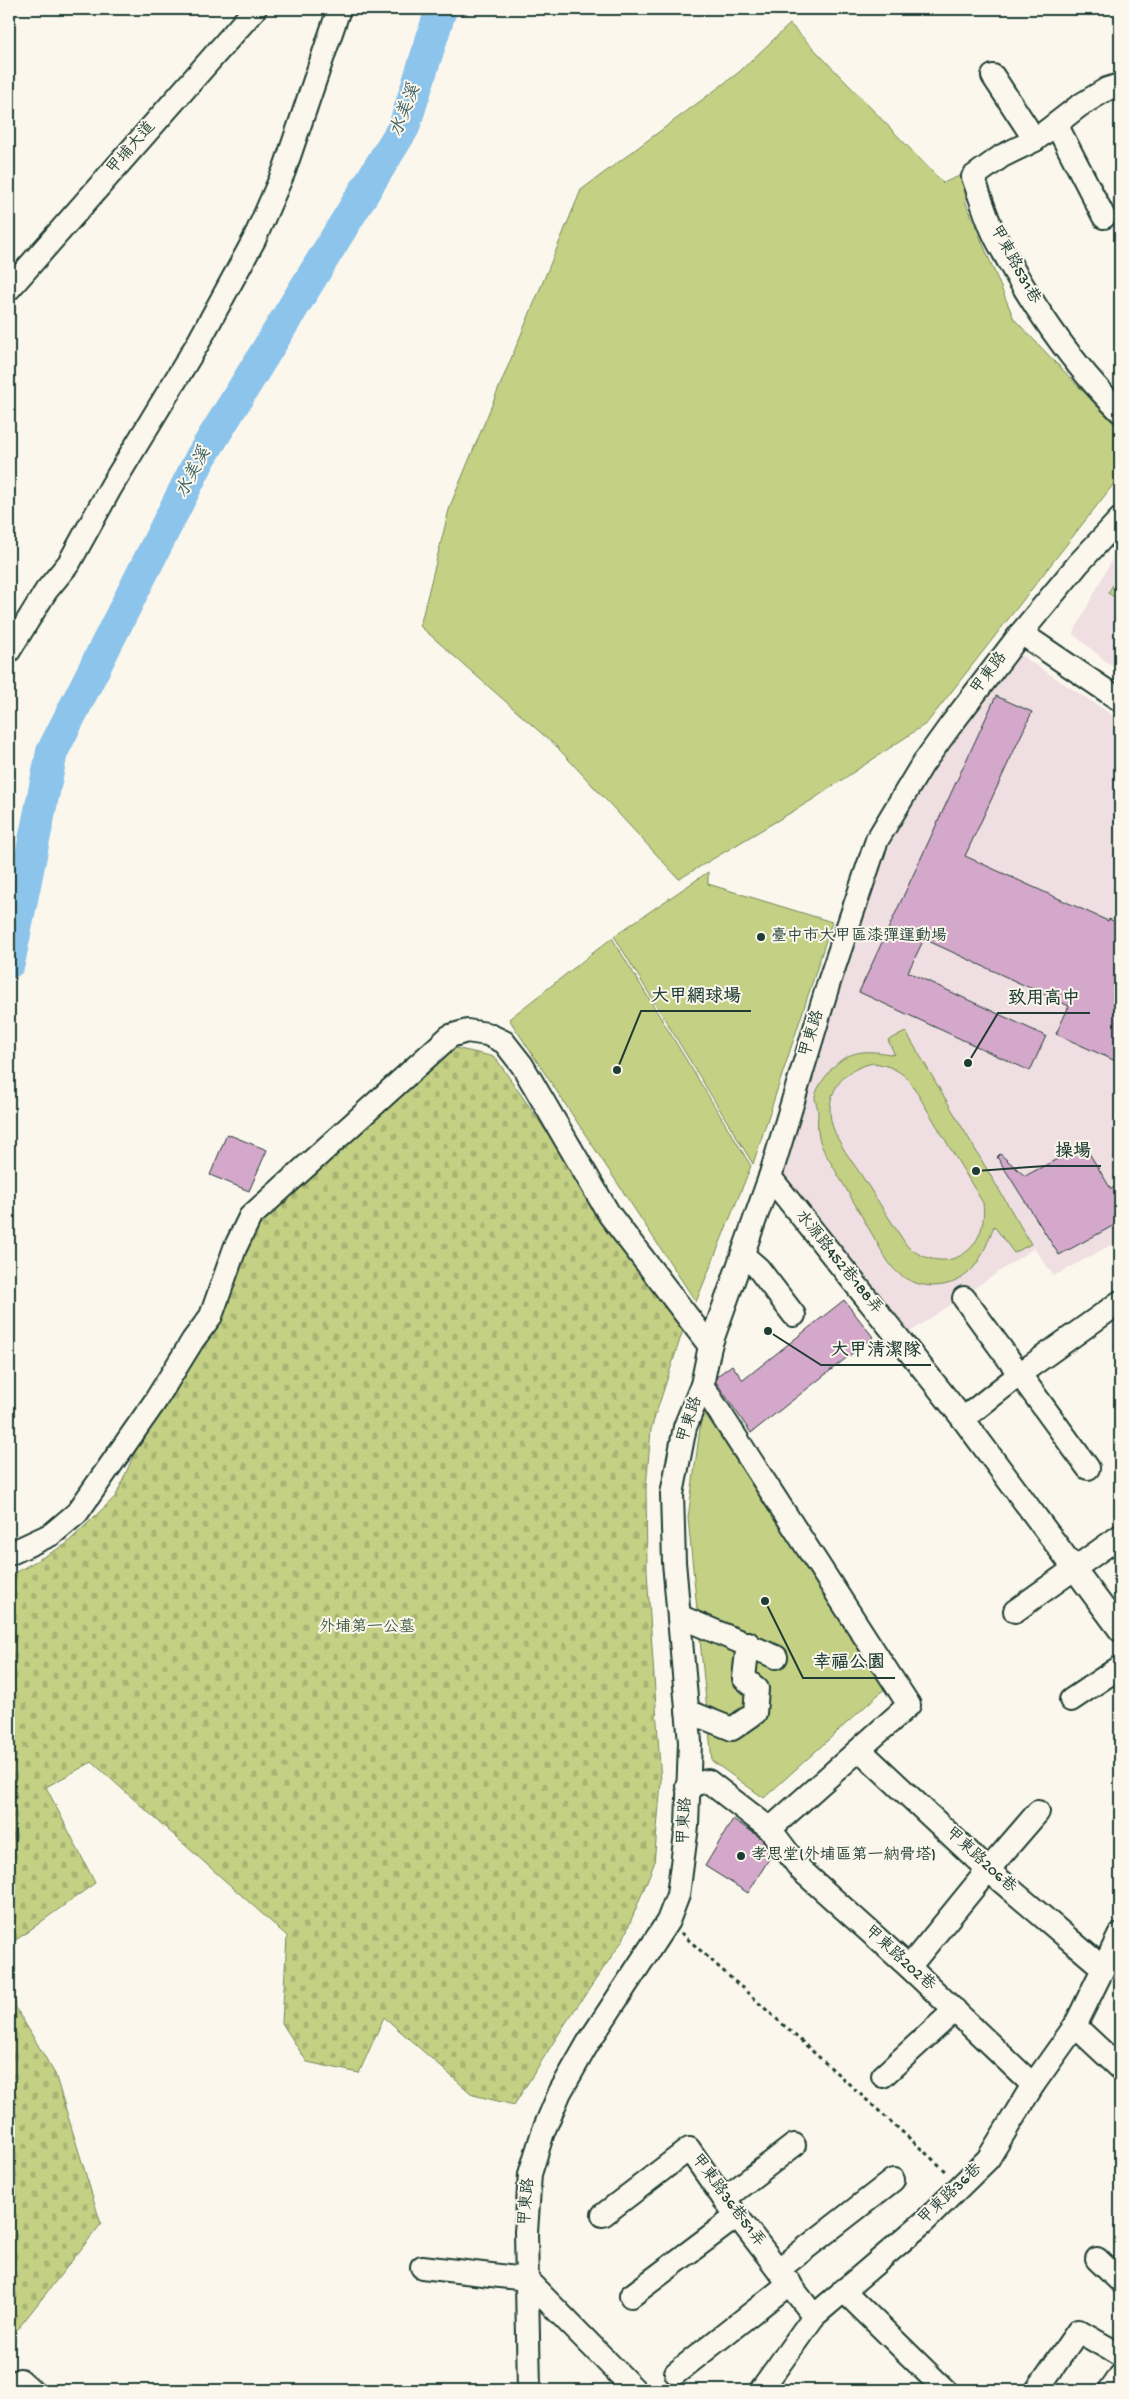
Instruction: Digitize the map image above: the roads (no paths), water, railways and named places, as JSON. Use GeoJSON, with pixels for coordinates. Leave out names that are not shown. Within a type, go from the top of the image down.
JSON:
{"type":"FeatureCollection","features":[{"type":"Feature","properties":{"kind":"street","name":"甲埔大道"},"geometry":{"type":"LineString","coordinates":[[9,289],[255,9]]}},
{"type":"Feature","properties":{"kind":"street"},"geometry":{"type":"LineString","coordinates":[[9,651],[46,591],[70,563],[112,487],[198,344],[254,240],[284,171],[339,9]]}},
{"type":"Feature","properties":{"kind":"street"},"geometry":{"type":"LineString","coordinates":[[993,76],[1035,140]]}},
{"type":"Feature","properties":{"kind":"street","name":"甲東路531巷"},"geometry":{"type":"LineString","coordinates":[[1120,85],[1107,89],[1079,106],[1035,140],[1002,156],[973,177],[997,240],[1044,319],[1105,397],[1120,411]]}},
{"type":"Feature","properties":{"kind":"street"},"geometry":{"type":"LineString","coordinates":[[1056,124],[1104,217]]}},
{"type":"Feature","properties":{"kind":"street","name":"甲東路"},"geometry":{"type":"LineString","coordinates":[[529,2390],[526,2232],[530,2174],[543,2132],[560,2092],[588,2043],[668,1921],[678,1895],[687,1826],[690,1742],[681,1617],[674,1562],[672,1494],[685,1427],[702,1385],[710,1346],[770,1178],[828,984],[877,840],[922,765],[1022,633],[1079,563],[1120,518]]}},
{"type":"Feature","properties":{"kind":"street"},"geometry":{"type":"LineString","coordinates":[[1022,633],[1120,700]]}},
{"type":"Feature","properties":{"kind":"street"},"geometry":{"type":"LineString","coordinates":[[9,1554],[52,1534],[76,1513],[154,1403],[193,1340],[211,1316],[235,1248],[250,1217],[450,1036],[467,1031],[487,1034],[504,1042],[522,1065],[609,1214],[710,1346]]}},
{"type":"Feature","properties":{"kind":"street","name":"水源路452巷188弄"},"geometry":{"type":"LineString","coordinates":[[770,1178],[963,1419],[1120,1630]]}},
{"type":"Feature","properties":{"kind":"street"},"geometry":{"type":"LineString","coordinates":[[743,1255],[758,1268],[794,1315]]}},
{"type":"Feature","properties":{"kind":"street"},"geometry":{"type":"LineString","coordinates":[[964,1298],[1088,1468]]}},
{"type":"Feature","properties":{"kind":"street"},"geometry":{"type":"LineString","coordinates":[[963,1419],[1021,1374],[1117,1313]]}},
{"type":"Feature","properties":{"kind":"street"},"geometry":{"type":"LineString","coordinates":[[702,1385],[909,1705],[770,1829]]}},
{"type":"Feature","properties":{"kind":"street"},"geometry":{"type":"LineString","coordinates":[[1015,1611],[1120,1536]]}},
{"type":"Feature","properties":{"kind":"street"},"geometry":{"type":"LineString","coordinates":[[681,1617],[748,1643],[776,1657]]}},
{"type":"Feature","properties":{"kind":"street"},"geometry":{"type":"LineString","coordinates":[[687,1711],[732,1729],[755,1713],[757,1689],[744,1678],[748,1643]]}},
{"type":"Feature","properties":{"kind":"street"},"geometry":{"type":"LineString","coordinates":[[1071,1700],[1120,1667]]}},
{"type":"Feature","properties":{"kind":"street","name":"甲東路206巷"},"geometry":{"type":"LineString","coordinates":[[860,1750],[988,1870],[1103,1968]]}},
{"type":"Feature","properties":{"kind":"street","name":"甲東路202巷"},"geometry":{"type":"LineString","coordinates":[[687,1786],[708,1781],[770,1829],[801,1870],[909,1967],[1033,2085]]}},
{"type":"Feature","properties":{"kind":"street"},"geometry":{"type":"LineString","coordinates":[[909,1967],[1038,1812]]}},
{"type":"Feature","properties":{"kind":"street","name":"甲東路36巷"},"geometry":{"type":"LineString","coordinates":[[773,2386],[814,2316],[924,2222],[988,2160],[1033,2085],[1075,2026],[1120,1934]]}},
{"type":"Feature","properties":{"kind":"street"},"geometry":{"type":"LineString","coordinates":[[883,2076],[955,2010]]}},
{"type":"Feature","properties":{"kind":"street"},"geometry":{"type":"LineString","coordinates":[[1075,2026],[1120,2068]]}},
{"type":"Feature","properties":{"kind":"street"},"geometry":{"type":"LineString","coordinates":[[631,2296],[730,2208],[794,2145]]}},
{"type":"Feature","properties":{"kind":"street","name":"甲東路36巷51弄"},"geometry":{"type":"LineString","coordinates":[[603,2214],[689,2148],[730,2208],[814,2316]]}},
{"type":"Feature","properties":{"kind":"street"},"geometry":{"type":"LineString","coordinates":[[676,2373],[893,2180]]}},
{"type":"Feature","properties":{"kind":"street"},"geometry":{"type":"LineString","coordinates":[[1097,2259],[1120,2281]]}},
{"type":"Feature","properties":{"kind":"street"},"geometry":{"type":"LineString","coordinates":[[422,2267],[526,2279],[635,2390]]}},
{"type":"Feature","properties":{"kind":"street"},"geometry":{"type":"LineString","coordinates":[[843,2290],[945,2390]]}},
{"type":"Feature","properties":{"kind":"street"},"geometry":{"type":"LineString","coordinates":[[1037,2390],[1078,2331],[1120,2354]]}},
{"type":"Feature","properties":{"kind":"street"},"geometry":{"type":"LineString","coordinates":[[1110,2390],[1120,2376]]}},
{"type":"Feature","properties":{"kind":"waterway","name":"水美溪"},"geometry":{"type":"LineString","coordinates":[[9,963],[52,752],[201,457],[404,127],[441,9]]}},
{"type":"Feature","properties":{"kind":"place","name":"臺中市大甲區漆彈運動場"},"geometry":{"type":"Point","coordinates":[761,937]}},
{"type":"Feature","properties":{"kind":"place","name":"致用高中"},"geometry":{"type":"Point","coordinates":[968,1063]}},
{"type":"Feature","properties":{"kind":"place","name":"大甲網球場"},"geometry":{"type":"Point","coordinates":[617,1070]}},
{"type":"Feature","properties":{"kind":"place","name":"操場"},"geometry":{"type":"Point","coordinates":[976,1171]}},
{"type":"Feature","properties":{"kind":"place","name":"大甲清潔隊"},"geometry":{"type":"Point","coordinates":[768,1331]}},
{"type":"Feature","properties":{"kind":"place","name":"幸福公園"},"geometry":{"type":"Point","coordinates":[765,1601]}},
{"type":"Feature","properties":{"kind":"place","name":"孝思堂(外埔區第一納骨塔)"},"geometry":{"type":"Point","coordinates":[741,1856]}},
{"type":"Feature","properties":{"kind":"park label","name":"外埔第一公墓"},"geometry":{"type":"Point","coordinates":[367,1628]}}]}
